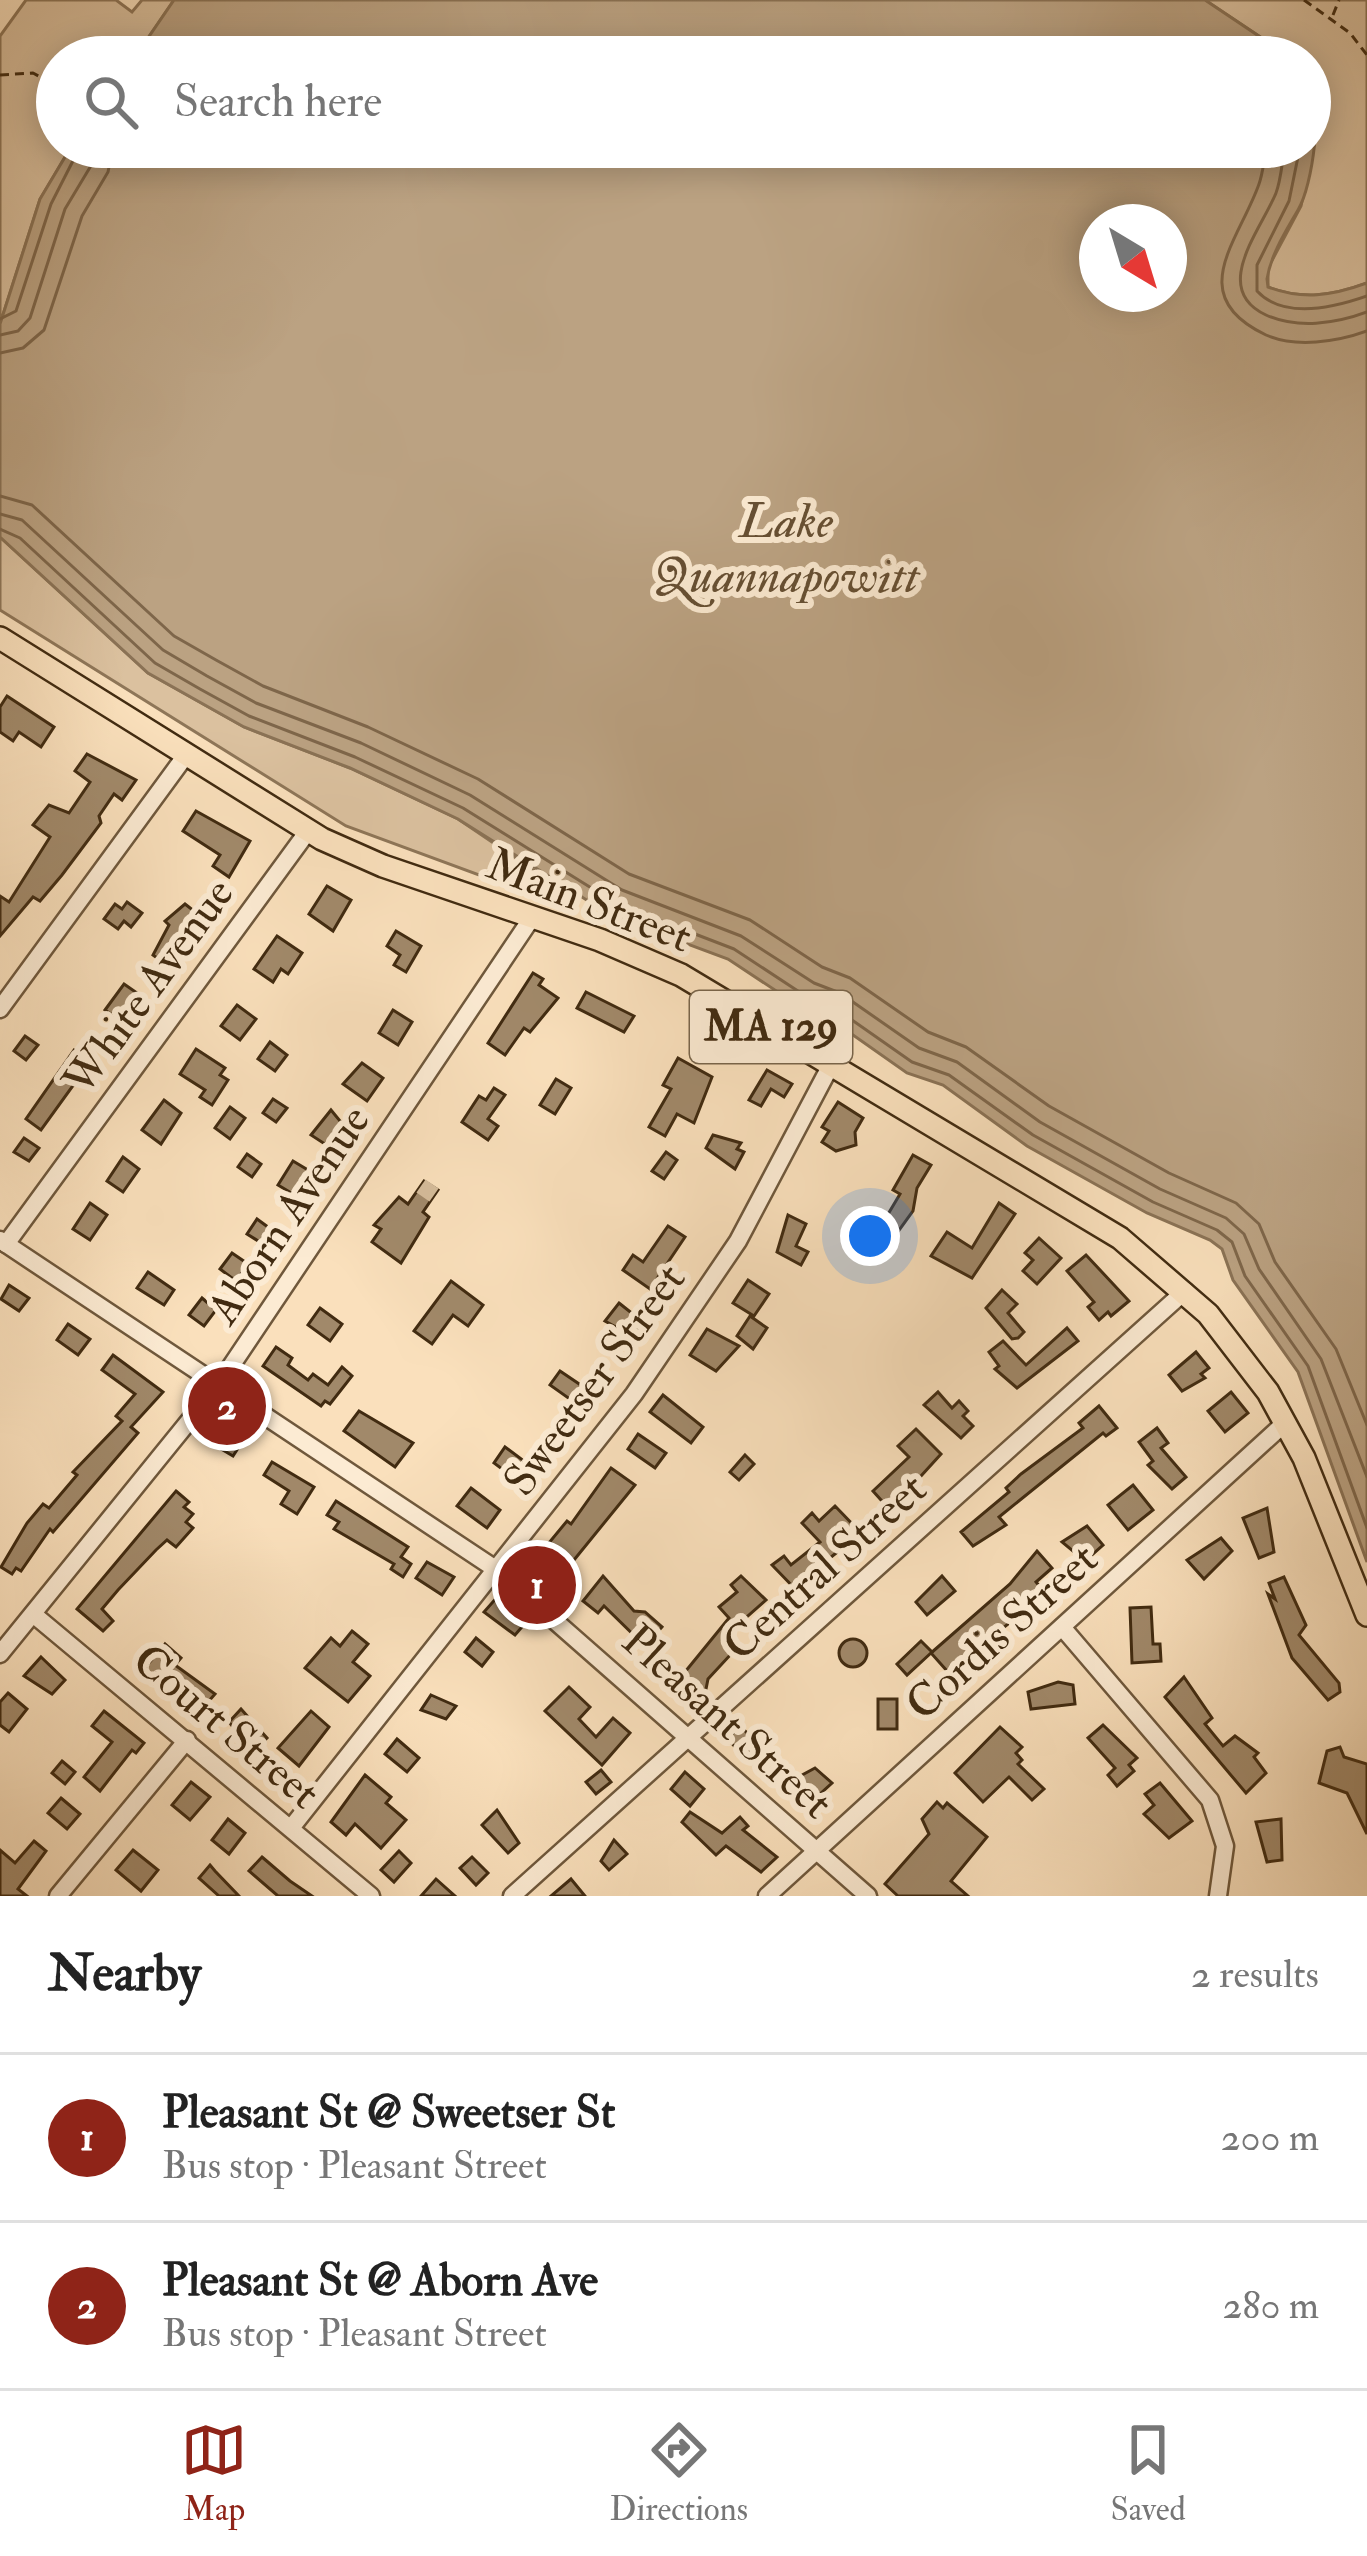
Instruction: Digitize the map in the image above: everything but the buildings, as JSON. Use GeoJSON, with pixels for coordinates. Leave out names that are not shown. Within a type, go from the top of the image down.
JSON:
{"type":"FeatureCollection","features":[{"type":"Feature","properties":{"kind":"main road","name":"Main Street"},"geometry":{"type":"LineString","coordinates":[[0,638],[308,831],[383,866],[533,916],[681,976],[1120,1238],[1185,1291],[1246,1359],[1286,1422],[1367,1615]]}},
{"type":"Feature","properties":{"kind":"street"},"geometry":{"type":"LineString","coordinates":[[0,1009],[186,755]]}},
{"type":"Feature","properties":{"kind":"street","name":"White Avenue"},"geometry":{"type":"LineString","coordinates":[[3,1242],[308,831]]}},
{"type":"Feature","properties":{"kind":"street","name":"Aborn Avenue"},"geometry":{"type":"LineString","coordinates":[[0,1654],[219,1384],[533,916]]}},
{"type":"Feature","properties":{"kind":"street","name":"Sweetser Street"},"geometry":{"type":"LineString","coordinates":[[291,1828],[610,1427],[725,1262],[832,1063]]}},
{"type":"Feature","properties":{"kind":"street","name":"Pleasant Street"},"geometry":{"type":"LineString","coordinates":[[3,1242],[497,1570],[868,1896]]}},
{"type":"Feature","properties":{"kind":"street","name":"Central Street"},"geometry":{"type":"LineString","coordinates":[[512,1896],[1185,1291]]}},
{"type":"Feature","properties":{"kind":"street","name":"Cordis Street"},"geometry":{"type":"LineString","coordinates":[[767,1896],[1286,1422]]}},
{"type":"Feature","properties":{"kind":"street","name":"Court Street"},"geometry":{"type":"LineString","coordinates":[[33,1614],[371,1896]]}},
{"type":"Feature","properties":{"kind":"street"},"geometry":{"type":"LineString","coordinates":[[1061,1627],[1210,1800],[1225,1846],[1218,1896]]}},
{"type":"Feature","properties":{"kind":"street"},"geometry":{"type":"LineString","coordinates":[[58,1896],[188,1740]]}},
{"type":"Feature","properties":{"kind":"path"},"geometry":{"type":"LineString","coordinates":[[1304,0],[1332,18],[1367,55]]}},
{"type":"Feature","properties":{"kind":"path"},"geometry":{"type":"LineString","coordinates":[[1332,18],[1339,0]]}},
{"type":"Feature","properties":{"kind":"path"},"geometry":{"type":"LineString","coordinates":[[0,74],[36,75]]}},
{"type":"Feature","properties":{"kind":"shaded area"},"geometry":{"type":"Polygon","coordinates":[[[26,0],[116,0],[132,12],[142,0],[174,0],[149,36],[36,36],[36,168],[58,168],[40,199],[0,324],[0,36],[26,0]]]}},
{"type":"Feature","properties":{"kind":"shaded area"},"geometry":{"type":"Polygon","coordinates":[[[1205,0],[1367,0],[1367,283],[1317,295],[1268,287],[1268,268],[1301,206],[1309,168],[1331,168],[1331,36],[1259,36],[1205,0]]]}},
{"type":"Feature","properties":{"kind":"shaded area"},"geometry":{"type":"Polygon","coordinates":[[[0,537],[148,673],[244,727],[350,768],[458,819],[541,875],[528,893],[346,826],[0,610],[0,537]]]}},
{"type":"Feature","properties":{"kind":"water"},"geometry":{"type":"Polygon","coordinates":[[[174,0],[1205,0],[1259,36],[149,36],[174,0]]]}},
{"type":"Feature","properties":{"kind":"water","name":"Lake Quannapowitt"},"geometry":{"type":"Polygon","coordinates":[[[58,168],[1310,168],[1298,210],[1275,252],[1268,287],[1305,295],[1367,283],[1367,1562],[1298,1372],[1233,1280],[1222,1249],[1210,1240],[1147,1213],[1027,1146],[943,1085],[907,1073],[826,1016],[802,1008],[728,959],[612,916],[458,819],[350,768],[244,727],[148,673],[0,537],[0,324],[40,199],[58,168]]]}},
{"type":"Feature","properties":{"kind":"tunnel"},"geometry":{"type":"LineString","coordinates":[[421,1186],[434,1195]]}},
{"type":"Feature","properties":{"kind":"place","name":"Pleasant St @ Aborn Ave"},"geometry":{"type":"Point","coordinates":[227,1406]}},
{"type":"Feature","properties":{"kind":"place","name":"Pleasant St @ Sweetser St"},"geometry":{"type":"Point","coordinates":[537,1585]}}]}
